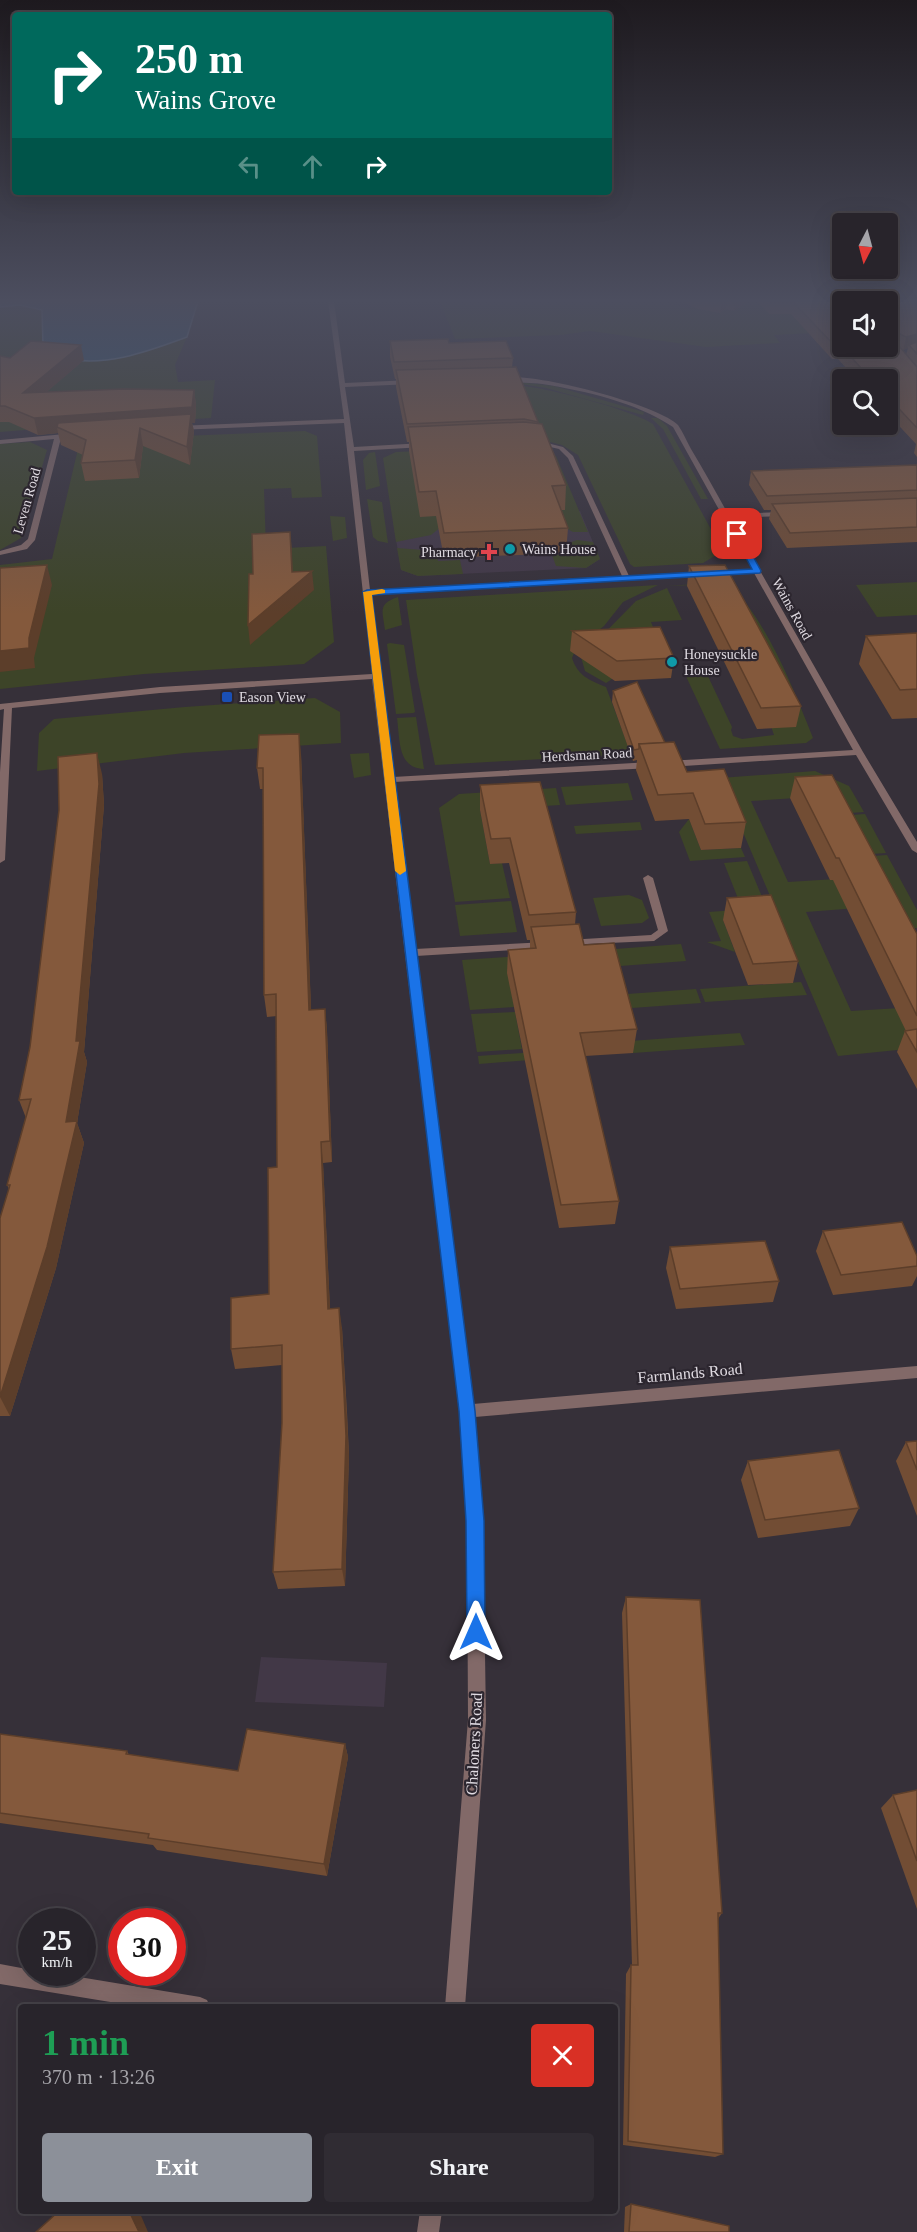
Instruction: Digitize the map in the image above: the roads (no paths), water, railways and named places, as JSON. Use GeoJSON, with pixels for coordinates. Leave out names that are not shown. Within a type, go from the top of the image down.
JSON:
{"type":"FeatureCollection","features":[{"type":"Feature","properties":{"kind":"street","name":"Chaloners Road"},"geometry":{"type":"LineString","coordinates":[[344,405],[467,1411],[475,1521],[477,1720],[455,2004]]}},
{"type":"Feature","properties":{"kind":"street","name":"Wains Road"},"geometry":{"type":"LineString","coordinates":[[634,405],[666,417],[675,426],[859,752],[917,849]]}},
{"type":"Feature","properties":{"kind":"street"},"geometry":{"type":"LineString","coordinates":[[166,428],[346,421]]}},
{"type":"Feature","properties":{"kind":"street"},"geometry":{"type":"LineString","coordinates":[[0,442],[86,434]]}},
{"type":"Feature","properties":{"kind":"street","name":"Leven Road"},"geometry":{"type":"LineString","coordinates":[[0,554],[24,547],[31,540],[58,436]]}},
{"type":"Feature","properties":{"kind":"street"},"geometry":{"type":"LineString","coordinates":[[523,441],[539,442],[561,448],[571,457],[626,577]]}},
{"type":"Feature","properties":{"kind":"street"},"geometry":{"type":"LineString","coordinates":[[351,449],[429,445]]}},
{"type":"Feature","properties":{"kind":"street"},"geometry":{"type":"LineString","coordinates":[[727,516],[798,513]]}},
{"type":"Feature","properties":{"kind":"street"},"geometry":{"type":"LineString","coordinates":[[367,592],[757,571]]}},
{"type":"Feature","properties":{"kind":"street"},"geometry":{"type":"LineString","coordinates":[[0,860],[4,706],[189,688],[376,676]]}},
{"type":"Feature","properties":{"kind":"street","name":"Herdsman Road"},"geometry":{"type":"LineString","coordinates":[[389,780],[859,752]]}},
{"type":"Feature","properties":{"kind":"street"},"geometry":{"type":"LineString","coordinates":[[410,953],[654,938],[663,931],[648,878]]}},
{"type":"Feature","properties":{"kind":"street","name":"Farmlands Road"},"geometry":{"type":"LineString","coordinates":[[467,1411],[917,1372]]}},
{"type":"Feature","properties":{"kind":"street"},"geometry":{"type":"LineString","coordinates":[[0,1974],[182,2004]]}},
{"type":"Feature","properties":{"kind":"street"},"geometry":{"type":"LineString","coordinates":[[428,2232],[431,2214]]}},
{"type":"Feature","properties":{"kind":"place","name":"Wains House"},"geometry":{"type":"Point","coordinates":[510,549]}},
{"type":"Feature","properties":{"kind":"place","name":"Pharmacy"},"geometry":{"type":"Point","coordinates":[489,552]}},
{"type":"Feature","properties":{"kind":"place","name":"Honeysuckle House"},"geometry":{"type":"Point","coordinates":[672,662]}},
{"type":"Feature","properties":{"kind":"place","name":"Eason View"},"geometry":{"type":"Point","coordinates":[227,697]}}]}
